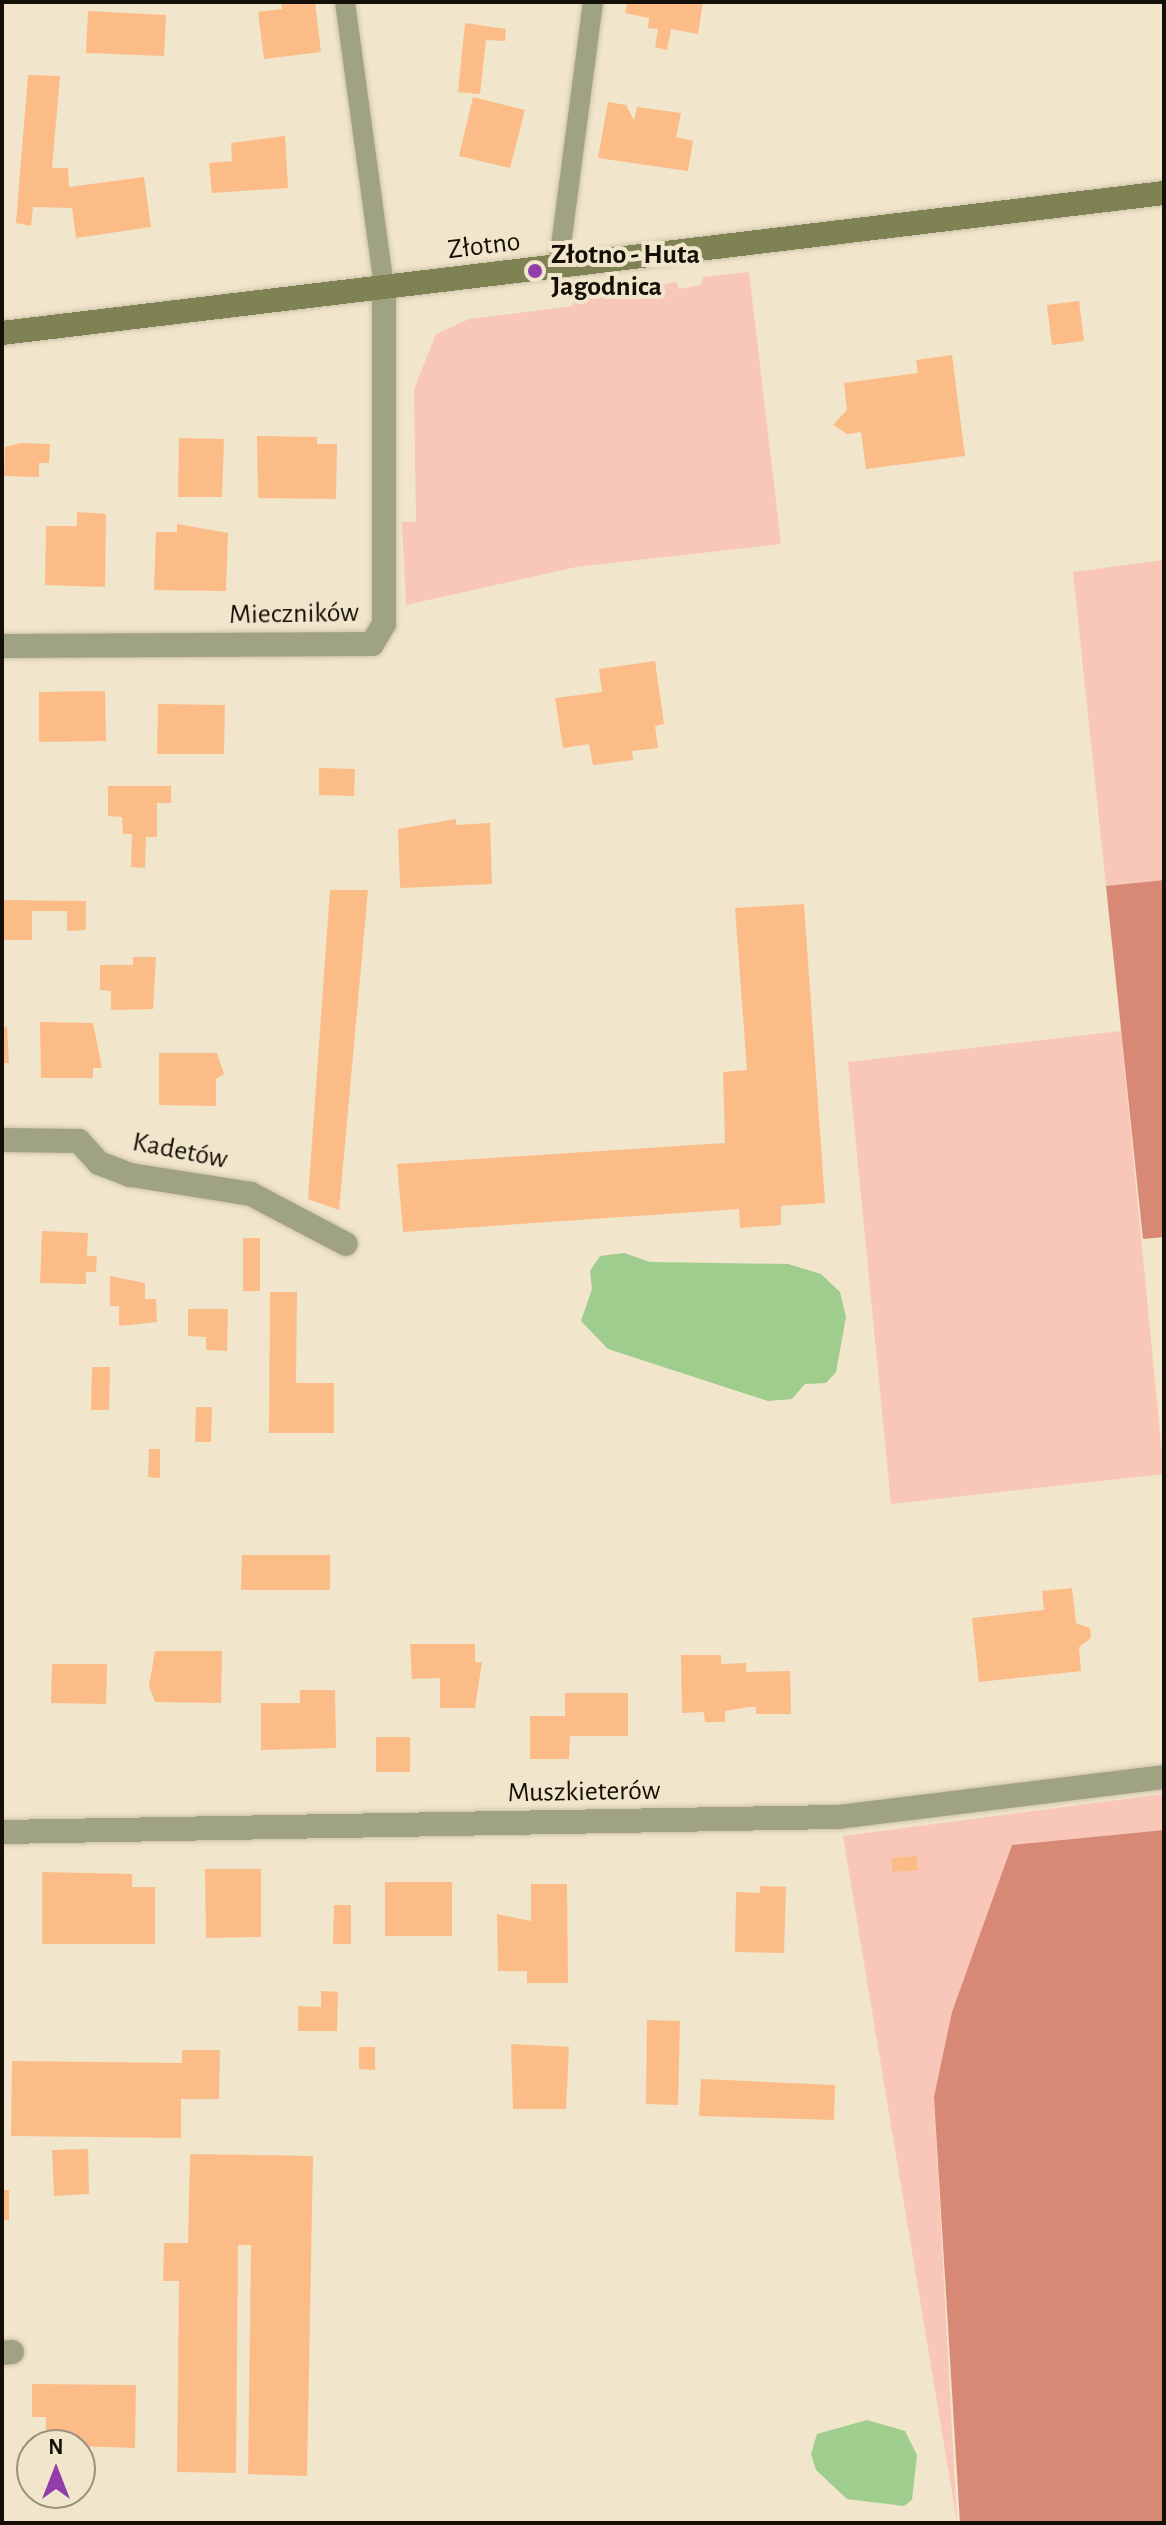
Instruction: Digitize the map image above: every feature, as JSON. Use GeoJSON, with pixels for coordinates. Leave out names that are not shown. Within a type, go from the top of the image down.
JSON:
{"type":"FeatureCollection","features":[{"type":"Feature","properties":{"kind":"street","name":"Złotno"},"geometry":{"type":"LineString","coordinates":[[2,333],[1164,193]]}},
{"type":"Feature","properties":{"kind":"street","name":"Mieczników"},"geometry":{"type":"LineString","coordinates":[[2,646],[372,644],[384,624],[384,288]]}},
{"type":"Feature","properties":{"kind":"street","name":"Kadetów"},"geometry":{"type":"LineString","coordinates":[[2,1140],[79,1141],[99,1163],[120,1171],[251,1194],[346,1244]]}},
{"type":"Feature","properties":{"kind":"street","name":"Muszkieterów"},"geometry":{"type":"LineString","coordinates":[[2,1832],[839,1817],[1164,1777]]}},
{"type":"Feature","properties":{"kind":"lane"},"geometry":{"type":"LineString","coordinates":[[345,2],[384,288]]}},
{"type":"Feature","properties":{"kind":"lane"},"geometry":{"type":"LineString","coordinates":[[558,268],[593,2]]}},
{"type":"Feature","properties":{"kind":"shaded area"},"geometry":{"type":"Polygon","coordinates":[[[749,272],[781,544],[576,567],[406,605],[402,522],[416,522],[414,389],[436,334],[469,319],[573,306],[573,299],[677,282],[678,289],[701,285],[703,277],[749,272]]]}},
{"type":"Feature","properties":{"kind":"shaded area"},"geometry":{"type":"Polygon","coordinates":[[[1164,560],[1164,880],[1106,886],[1073,572],[1164,560]]]}},
{"type":"Feature","properties":{"kind":"shaded area"},"geometry":{"type":"Polygon","coordinates":[[[1164,880],[1164,1237],[1143,1239],[1106,886],[1164,880]]]}},
{"type":"Feature","properties":{"kind":"shaded area"},"geometry":{"type":"Polygon","coordinates":[[[1121,1031],[1164,1474],[891,1504],[848,1062],[1121,1031]]]}},
{"type":"Feature","properties":{"kind":"shaded area"},"geometry":{"type":"Polygon","coordinates":[[[624,1253],[650,1262],[788,1264],[821,1274],[840,1292],[846,1317],[836,1372],[826,1383],[805,1384],[792,1399],[768,1401],[608,1349],[581,1321],[592,1289],[590,1271],[600,1256],[624,1253]]]}},
{"type":"Feature","properties":{"kind":"shaded area"},"geometry":{"type":"Polygon","coordinates":[[[1164,1794],[1164,1830],[1012,1845],[934,2097],[957,2523],[843,1836],[1164,1794]]]}},
{"type":"Feature","properties":{"kind":"shaded area"},"geometry":{"type":"Polygon","coordinates":[[[1164,1830],[1164,2523],[960,2523],[934,2097],[952,2012],[1012,1845],[1164,1830]]]}},
{"type":"Feature","properties":{"kind":"shaded area"},"geometry":{"type":"Polygon","coordinates":[[[867,2420],[905,2431],[917,2455],[912,2500],[904,2506],[847,2499],[816,2470],[811,2454],[817,2434],[867,2420]]]}},
{"type":"Feature","properties":{"kind":"building"},"geometry":{"type":"Polygon","coordinates":[[[281,2],[315,2],[321,52],[264,59],[258,12],[282,9],[281,2]]]}},
{"type":"Feature","properties":{"kind":"building"},"geometry":{"type":"Polygon","coordinates":[[[627,2],[703,2],[698,34],[671,29],[667,50],[655,47],[658,29],[648,28],[649,18],[625,13],[627,2]]]}},
{"type":"Feature","properties":{"kind":"building"},"geometry":{"type":"Polygon","coordinates":[[[88,11],[166,15],[164,56],[86,53],[88,11]]]}},
{"type":"Feature","properties":{"kind":"building"},"geometry":{"type":"Polygon","coordinates":[[[465,23],[506,29],[505,41],[486,40],[480,94],[458,92],[465,23]]]}},
{"type":"Feature","properties":{"kind":"building"},"geometry":{"type":"Polygon","coordinates":[[[28,75],[60,76],[52,168],[68,168],[69,187],[144,177],[151,227],[76,238],[72,208],[33,207],[31,226],[16,223],[28,75]]]}},
{"type":"Feature","properties":{"kind":"building"},"geometry":{"type":"Polygon","coordinates":[[[473,97],[525,110],[510,168],[459,156],[473,97]]]}},
{"type":"Feature","properties":{"kind":"building"},"geometry":{"type":"Polygon","coordinates":[[[608,102],[626,105],[634,120],[637,107],[681,113],[676,137],[693,141],[688,171],[598,158],[608,102]]]}},
{"type":"Feature","properties":{"kind":"building"},"geometry":{"type":"Polygon","coordinates":[[[285,136],[288,188],[212,193],[209,163],[232,161],[231,143],[285,136]]]}},
{"type":"Feature","properties":{"kind":"building"},"geometry":{"type":"Polygon","coordinates":[[[1079,301],[1084,341],[1052,345],[1047,305],[1079,301]]]}},
{"type":"Feature","properties":{"kind":"building"},"geometry":{"type":"Polygon","coordinates":[[[952,355],[965,456],[866,469],[861,432],[847,434],[833,425],[847,410],[844,383],[918,373],[916,360],[952,355]]]}},
{"type":"Feature","properties":{"kind":"building"},"geometry":{"type":"Polygon","coordinates":[[[257,436],[317,437],[317,444],[337,444],[336,499],[258,498],[257,436]]]}},
{"type":"Feature","properties":{"kind":"building"},"geometry":{"type":"Polygon","coordinates":[[[179,438],[224,439],[222,497],[178,497],[179,438]]]}},
{"type":"Feature","properties":{"kind":"building"},"geometry":{"type":"Polygon","coordinates":[[[21,443],[50,444],[49,463],[39,463],[39,477],[4,476],[5,447],[21,443]]]}},
{"type":"Feature","properties":{"kind":"building"},"geometry":{"type":"Polygon","coordinates":[[[77,512],[106,514],[105,587],[45,585],[46,526],[77,526],[77,512]]]}},
{"type":"Feature","properties":{"kind":"building"},"geometry":{"type":"Polygon","coordinates":[[[177,524],[228,533],[226,591],[154,590],[156,532],[177,532],[177,524]]]}},
{"type":"Feature","properties":{"kind":"building"},"geometry":{"type":"Polygon","coordinates":[[[655,661],[664,724],[655,726],[658,748],[632,751],[633,760],[593,765],[589,744],[563,748],[555,698],[602,692],[599,669],[655,661]]]}},
{"type":"Feature","properties":{"kind":"building"},"geometry":{"type":"Polygon","coordinates":[[[105,691],[106,741],[39,742],[39,692],[105,691]]]}},
{"type":"Feature","properties":{"kind":"building"},"geometry":{"type":"Polygon","coordinates":[[[158,704],[225,705],[224,754],[157,754],[158,704]]]}},
{"type":"Feature","properties":{"kind":"building"},"geometry":{"type":"Polygon","coordinates":[[[319,768],[355,769],[354,796],[319,795],[319,768]]]}},
{"type":"Feature","properties":{"kind":"building"},"geometry":{"type":"Polygon","coordinates":[[[108,786],[171,786],[171,803],[157,803],[157,837],[146,837],[145,868],[131,867],[132,834],[123,834],[122,817],[108,816],[108,786]]]}},
{"type":"Feature","properties":{"kind":"building"},"geometry":{"type":"Polygon","coordinates":[[[456,819],[456,825],[490,823],[492,884],[400,888],[398,829],[456,819]]]}},
{"type":"Feature","properties":{"kind":"building"},"geometry":{"type":"Polygon","coordinates":[[[330,890],[368,890],[339,1210],[308,1199],[330,890]]]}},
{"type":"Feature","properties":{"kind":"building"},"geometry":{"type":"Polygon","coordinates":[[[3,900],[86,901],[86,930],[67,931],[67,911],[32,911],[32,940],[3,940],[3,900]]]}},
{"type":"Feature","properties":{"kind":"building"},"geometry":{"type":"Polygon","coordinates":[[[804,904],[825,1203],[781,1206],[781,1225],[740,1228],[739,1209],[403,1232],[397,1164],[725,1143],[723,1072],[747,1070],[735,908],[804,904]]]}},
{"type":"Feature","properties":{"kind":"building"},"geometry":{"type":"Polygon","coordinates":[[[133,957],[156,957],[153,1009],[111,1010],[111,991],[100,990],[100,965],[133,965],[133,957]]]}},
{"type":"Feature","properties":{"kind":"building"},"geometry":{"type":"Polygon","coordinates":[[[40,1022],[93,1023],[102,1068],[93,1068],[93,1078],[41,1078],[40,1022]]]}},
{"type":"Feature","properties":{"kind":"building"},"geometry":{"type":"Polygon","coordinates":[[[7,1027],[9,1063],[2,1063],[2,1028],[7,1027]]]}},
{"type":"Feature","properties":{"kind":"building"},"geometry":{"type":"Polygon","coordinates":[[[159,1053],[217,1053],[224,1074],[216,1079],[216,1106],[159,1105],[159,1053]]]}},
{"type":"Feature","properties":{"kind":"building"},"geometry":{"type":"Polygon","coordinates":[[[42,1231],[88,1233],[87,1256],[97,1256],[96,1272],[86,1272],[86,1284],[40,1283],[42,1231]]]}},
{"type":"Feature","properties":{"kind":"building"},"geometry":{"type":"Polygon","coordinates":[[[243,1238],[260,1238],[260,1291],[243,1291],[243,1238]]]}},
{"type":"Feature","properties":{"kind":"building"},"geometry":{"type":"Polygon","coordinates":[[[110,1276],[145,1283],[145,1299],[156,1299],[157,1322],[119,1326],[119,1306],[110,1306],[110,1276]]]}},
{"type":"Feature","properties":{"kind":"building"},"geometry":{"type":"Polygon","coordinates":[[[270,1292],[297,1292],[296,1383],[334,1383],[334,1433],[269,1433],[270,1292]]]}},
{"type":"Feature","properties":{"kind":"building"},"geometry":{"type":"Polygon","coordinates":[[[188,1309],[228,1309],[227,1351],[206,1350],[206,1337],[188,1336],[188,1309]]]}},
{"type":"Feature","properties":{"kind":"building"},"geometry":{"type":"Polygon","coordinates":[[[92,1367],[110,1367],[109,1410],[91,1410],[92,1367]]]}},
{"type":"Feature","properties":{"kind":"building"},"geometry":{"type":"Polygon","coordinates":[[[196,1407],[212,1407],[211,1442],[195,1442],[196,1407]]]}},
{"type":"Feature","properties":{"kind":"building"},"geometry":{"type":"Polygon","coordinates":[[[149,1449],[160,1449],[160,1478],[148,1477],[149,1449]]]}},
{"type":"Feature","properties":{"kind":"building"},"geometry":{"type":"Polygon","coordinates":[[[242,1555],[330,1555],[330,1590],[241,1590],[242,1555]]]}},
{"type":"Feature","properties":{"kind":"building"},"geometry":{"type":"Polygon","coordinates":[[[1072,1588],[1076,1623],[1090,1628],[1091,1638],[1079,1647],[1081,1671],[979,1682],[972,1618],[1044,1610],[1042,1591],[1072,1588]]]}},
{"type":"Feature","properties":{"kind":"building"},"geometry":{"type":"Polygon","coordinates":[[[410,1644],[475,1644],[475,1662],[482,1662],[475,1708],[440,1708],[440,1678],[412,1679],[410,1644]]]}},
{"type":"Feature","properties":{"kind":"building"},"geometry":{"type":"Polygon","coordinates":[[[155,1651],[222,1651],[221,1703],[155,1702],[149,1686],[155,1651]]]}},
{"type":"Feature","properties":{"kind":"building"},"geometry":{"type":"Polygon","coordinates":[[[681,1655],[721,1655],[721,1664],[746,1663],[746,1672],[790,1671],[791,1714],[756,1714],[756,1707],[748,1707],[725,1711],[725,1722],[705,1722],[704,1712],[682,1713],[681,1655]]]}},
{"type":"Feature","properties":{"kind":"building"},"geometry":{"type":"Polygon","coordinates":[[[52,1664],[107,1664],[106,1704],[51,1703],[52,1664]]]}},
{"type":"Feature","properties":{"kind":"building"},"geometry":{"type":"Polygon","coordinates":[[[300,1690],[335,1690],[336,1748],[261,1750],[261,1703],[300,1703],[300,1690]]]}},
{"type":"Feature","properties":{"kind":"building"},"geometry":{"type":"Polygon","coordinates":[[[565,1693],[628,1693],[628,1736],[570,1736],[569,1759],[530,1759],[530,1716],[565,1716],[565,1693]]]}},
{"type":"Feature","properties":{"kind":"building"},"geometry":{"type":"Polygon","coordinates":[[[376,1737],[410,1737],[410,1772],[376,1772],[376,1737]]]}},
{"type":"Feature","properties":{"kind":"building"},"geometry":{"type":"Polygon","coordinates":[[[917,1856],[918,1870],[893,1872],[891,1858],[917,1856]]]}},
{"type":"Feature","properties":{"kind":"building"},"geometry":{"type":"Polygon","coordinates":[[[205,1869],[261,1869],[261,1937],[206,1938],[205,1869]]]}},
{"type":"Feature","properties":{"kind":"building"},"geometry":{"type":"Polygon","coordinates":[[[42,1872],[132,1874],[132,1887],[155,1887],[155,1944],[42,1944],[42,1872]]]}},
{"type":"Feature","properties":{"kind":"building"},"geometry":{"type":"Polygon","coordinates":[[[385,1882],[452,1882],[452,1936],[385,1936],[385,1882]]]}},
{"type":"Feature","properties":{"kind":"building"},"geometry":{"type":"Polygon","coordinates":[[[531,1884],[567,1884],[568,1983],[527,1983],[527,1971],[498,1971],[497,1914],[531,1921],[531,1884]]]}},
{"type":"Feature","properties":{"kind":"building"},"geometry":{"type":"Polygon","coordinates":[[[760,1886],[786,1887],[784,1953],[735,1952],[736,1892],[760,1893],[760,1886]]]}},
{"type":"Feature","properties":{"kind":"building"},"geometry":{"type":"Polygon","coordinates":[[[334,1905],[351,1905],[351,1944],[333,1944],[334,1905]]]}},
{"type":"Feature","properties":{"kind":"building"},"geometry":{"type":"Polygon","coordinates":[[[321,1991],[338,1992],[337,2031],[298,2031],[298,2006],[321,2007],[321,1991]]]}},
{"type":"Feature","properties":{"kind":"building"},"geometry":{"type":"Polygon","coordinates":[[[647,2020],[680,2021],[678,2105],[646,2104],[647,2020]]]}},
{"type":"Feature","properties":{"kind":"building"},"geometry":{"type":"Polygon","coordinates":[[[511,2044],[569,2047],[566,2109],[513,2109],[511,2044]]]}},
{"type":"Feature","properties":{"kind":"building"},"geometry":{"type":"Polygon","coordinates":[[[359,2047],[375,2047],[375,2070],[359,2069],[359,2047]]]}},
{"type":"Feature","properties":{"kind":"building"},"geometry":{"type":"Polygon","coordinates":[[[182,2050],[220,2050],[219,2099],[181,2099],[181,2138],[11,2136],[12,2061],[182,2063],[182,2050]]]}},
{"type":"Feature","properties":{"kind":"building"},"geometry":{"type":"Polygon","coordinates":[[[701,2079],[835,2085],[834,2120],[699,2116],[701,2079]]]}},
{"type":"Feature","properties":{"kind":"building"},"geometry":{"type":"Polygon","coordinates":[[[88,2149],[89,2194],[54,2196],[52,2150],[88,2149]]]}},
{"type":"Feature","properties":{"kind":"building"},"geometry":{"type":"Polygon","coordinates":[[[190,2154],[313,2156],[307,2476],[248,2474],[251,2245],[238,2245],[236,2473],[177,2472],[179,2281],[163,2281],[164,2243],[188,2243],[190,2154]]]}},
{"type":"Feature","properties":{"kind":"building"},"geometry":{"type":"Polygon","coordinates":[[[2,2190],[9,2190],[9,2220],[2,2220],[2,2190]]]}},
{"type":"Feature","properties":{"kind":"building"},"geometry":{"type":"Polygon","coordinates":[[[32,2384],[136,2385],[135,2448],[96,2447],[96,2429],[46,2429],[46,2417],[32,2417],[32,2384]]]}},
{"type":"Feature","properties":{"kind":"place","name":"Złotno - Huta Jagodnica"},"geometry":{"type":"Point","coordinates":[535,271]}}]}
